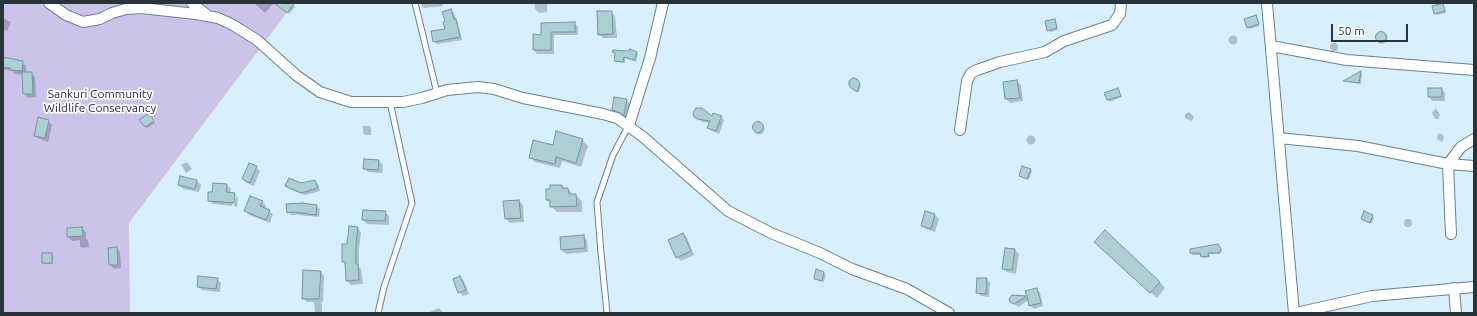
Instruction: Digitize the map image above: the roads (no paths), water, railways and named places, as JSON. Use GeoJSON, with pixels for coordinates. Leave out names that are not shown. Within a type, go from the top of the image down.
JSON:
{"type":"FeatureCollection","features":[{"type":"Feature","properties":{"kind":"street"},"geometry":{"type":"LineString","coordinates":[[49,3],[66,15],[82,22],[100,19],[112,13],[141,8],[218,18],[233,25],[256,40],[296,75],[320,92],[351,102],[403,102],[447,90],[478,87],[494,89],[523,98],[604,114],[617,118],[629,125],[728,211],[771,233],[820,253],[852,269],[907,289],[948,313]]}},
{"type":"Feature","properties":{"kind":"street"},"geometry":{"type":"LineString","coordinates":[[192,3],[208,16]]}},
{"type":"Feature","properties":{"kind":"street"},"geometry":{"type":"LineString","coordinates":[[629,125],[650,58],[663,3]]}},
{"type":"Feature","properties":{"kind":"street"},"geometry":{"type":"LineString","coordinates":[[960,130],[967,81],[971,73],[1000,62],[1045,52],[1064,42],[1112,25],[1120,14],[1121,3]]}},
{"type":"Feature","properties":{"kind":"street"},"geometry":{"type":"LineString","coordinates":[[1267,3],[1295,313],[1372,296],[1474,287]]}},
{"type":"Feature","properties":{"kind":"street"},"geometry":{"type":"LineString","coordinates":[[1271,46],[1347,60],[1474,70]]}},
{"type":"Feature","properties":{"kind":"street"},"geometry":{"type":"LineString","coordinates":[[1278,138],[1358,146],[1448,164],[1474,166]]}},
{"type":"Feature","properties":{"kind":"street"},"geometry":{"type":"LineString","coordinates":[[1451,234],[1448,164],[1461,147],[1474,139]]}},
{"type":"Feature","properties":{"kind":"street"},"geometry":{"type":"LineString","coordinates":[[1454,288],[1456,313]]}},
{"type":"Feature","properties":{"kind":"lane"},"geometry":{"type":"LineString","coordinates":[[416,3],[437,93]]}},
{"type":"Feature","properties":{"kind":"lane"},"geometry":{"type":"LineString","coordinates":[[378,313],[384,287],[412,203],[390,102]]}},
{"type":"Feature","properties":{"kind":"lane"},"geometry":{"type":"LineString","coordinates":[[607,313],[597,202],[612,155],[629,125]]}},
{"type":"Feature","properties":{"kind":"park label","name":"Sankuri Community Wildlife Conservancy"},"geometry":{"type":"Point","coordinates":[100,101]}}]}
